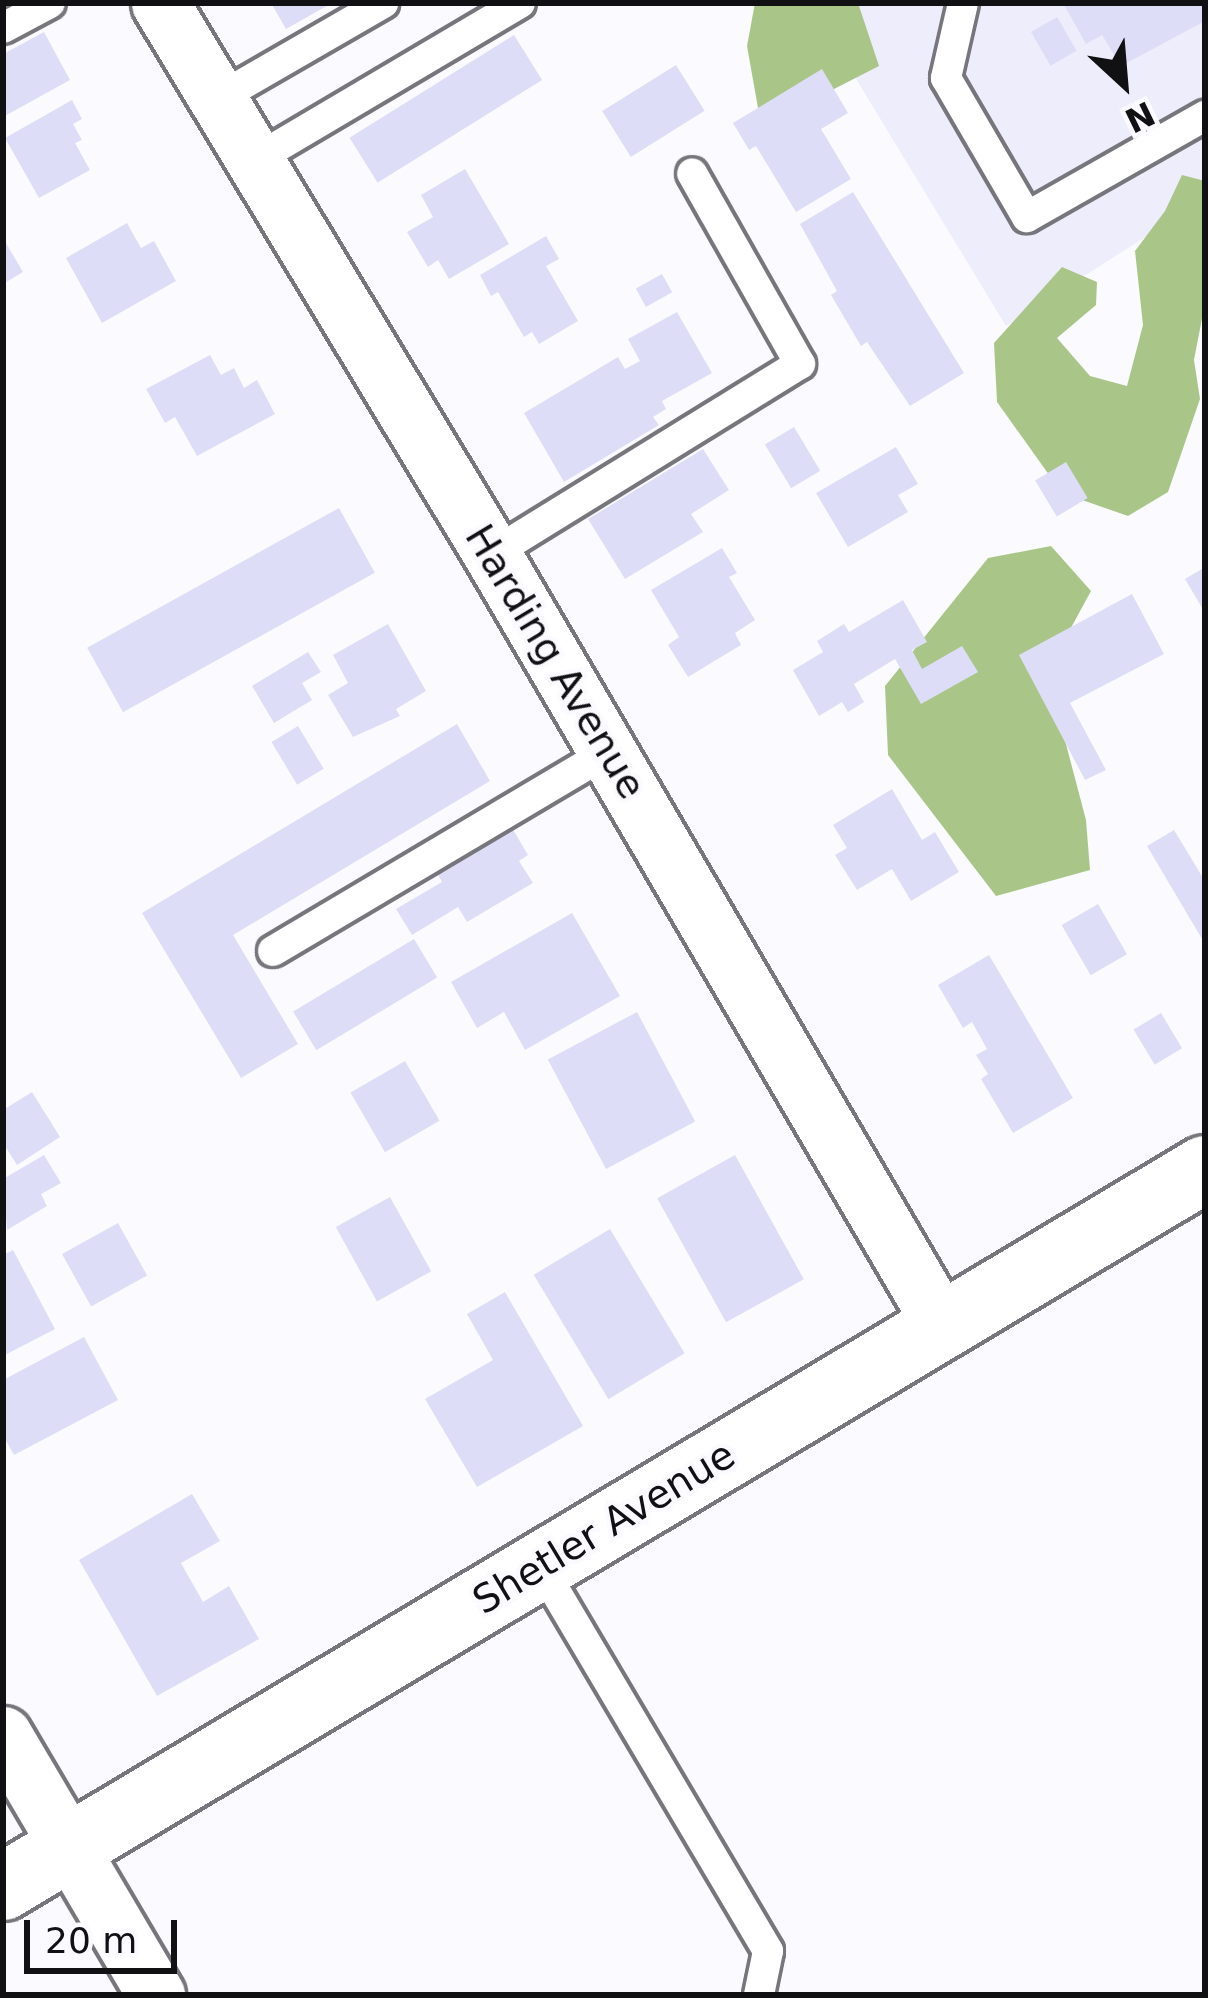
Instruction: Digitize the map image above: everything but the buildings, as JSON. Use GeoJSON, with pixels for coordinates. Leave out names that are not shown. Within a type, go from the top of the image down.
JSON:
{"type":"FeatureCollection","features":[{"type":"Feature","properties":{"kind":"street","name":"Harding Avenue"},"geometry":{"type":"LineString","coordinates":[[160,3],[492,554],[942,1325]]}},
{"type":"Feature","properties":{"kind":"street","name":"Shetler Avenue"},"geometry":{"type":"LineString","coordinates":[[3,1887],[1205,1169]]}},
{"type":"Feature","properties":{"kind":"street"},"geometry":{"type":"LineString","coordinates":[[3,1735],[156,1995]]}},
{"type":"Feature","properties":{"kind":"lane"},"geometry":{"type":"LineString","coordinates":[[3,28],[50,3]]}},
{"type":"Feature","properties":{"kind":"lane"},"geometry":{"type":"LineString","coordinates":[[217,99],[383,3]]}},
{"type":"Feature","properties":{"kind":"lane"},"geometry":{"type":"LineString","coordinates":[[254,161],[513,12],[520,3]]}},
{"type":"Feature","properties":{"kind":"lane"},"geometry":{"type":"LineString","coordinates":[[963,3],[946,78],[1027,217],[1205,116]]}},
{"type":"Feature","properties":{"kind":"lane"},"geometry":{"type":"LineString","coordinates":[[492,554],[800,364],[692,173]]}},
{"type":"Feature","properties":{"kind":"lane"},"geometry":{"type":"LineString","coordinates":[[273,952],[608,752]]}},
{"type":"Feature","properties":{"kind":"lane"},"geometry":{"type":"LineString","coordinates":[[541,1567],[768,1951],[759,1995]]}},
{"type":"Feature","properties":{"kind":"shaded area"},"geometry":{"type":"Polygon","coordinates":[[[810,3],[1205,3],[1205,199],[1006,326],[810,3]]]}},
{"type":"Feature","properties":{"kind":"green space"},"geometry":{"type":"Polygon","coordinates":[[[755,3],[858,3],[879,66],[793,110],[758,108],[747,46],[755,3]]]}},
{"type":"Feature","properties":{"kind":"green space"},"geometry":{"type":"Polygon","coordinates":[[[1182,175],[1205,181],[1205,303],[1194,360],[1200,399],[1168,492],[1128,516],[1062,493],[997,402],[994,343],[1062,267],[1097,282],[1096,305],[1057,338],[1090,376],[1127,386],[1143,325],[1135,251],[1165,211],[1182,175]]]}},
{"type":"Feature","properties":{"kind":"green space"},"geometry":{"type":"Polygon","coordinates":[[[1051,546],[1091,591],[1047,672],[1086,820],[1090,870],[996,896],[888,755],[885,686],[988,558],[1051,546]]]}}]}
